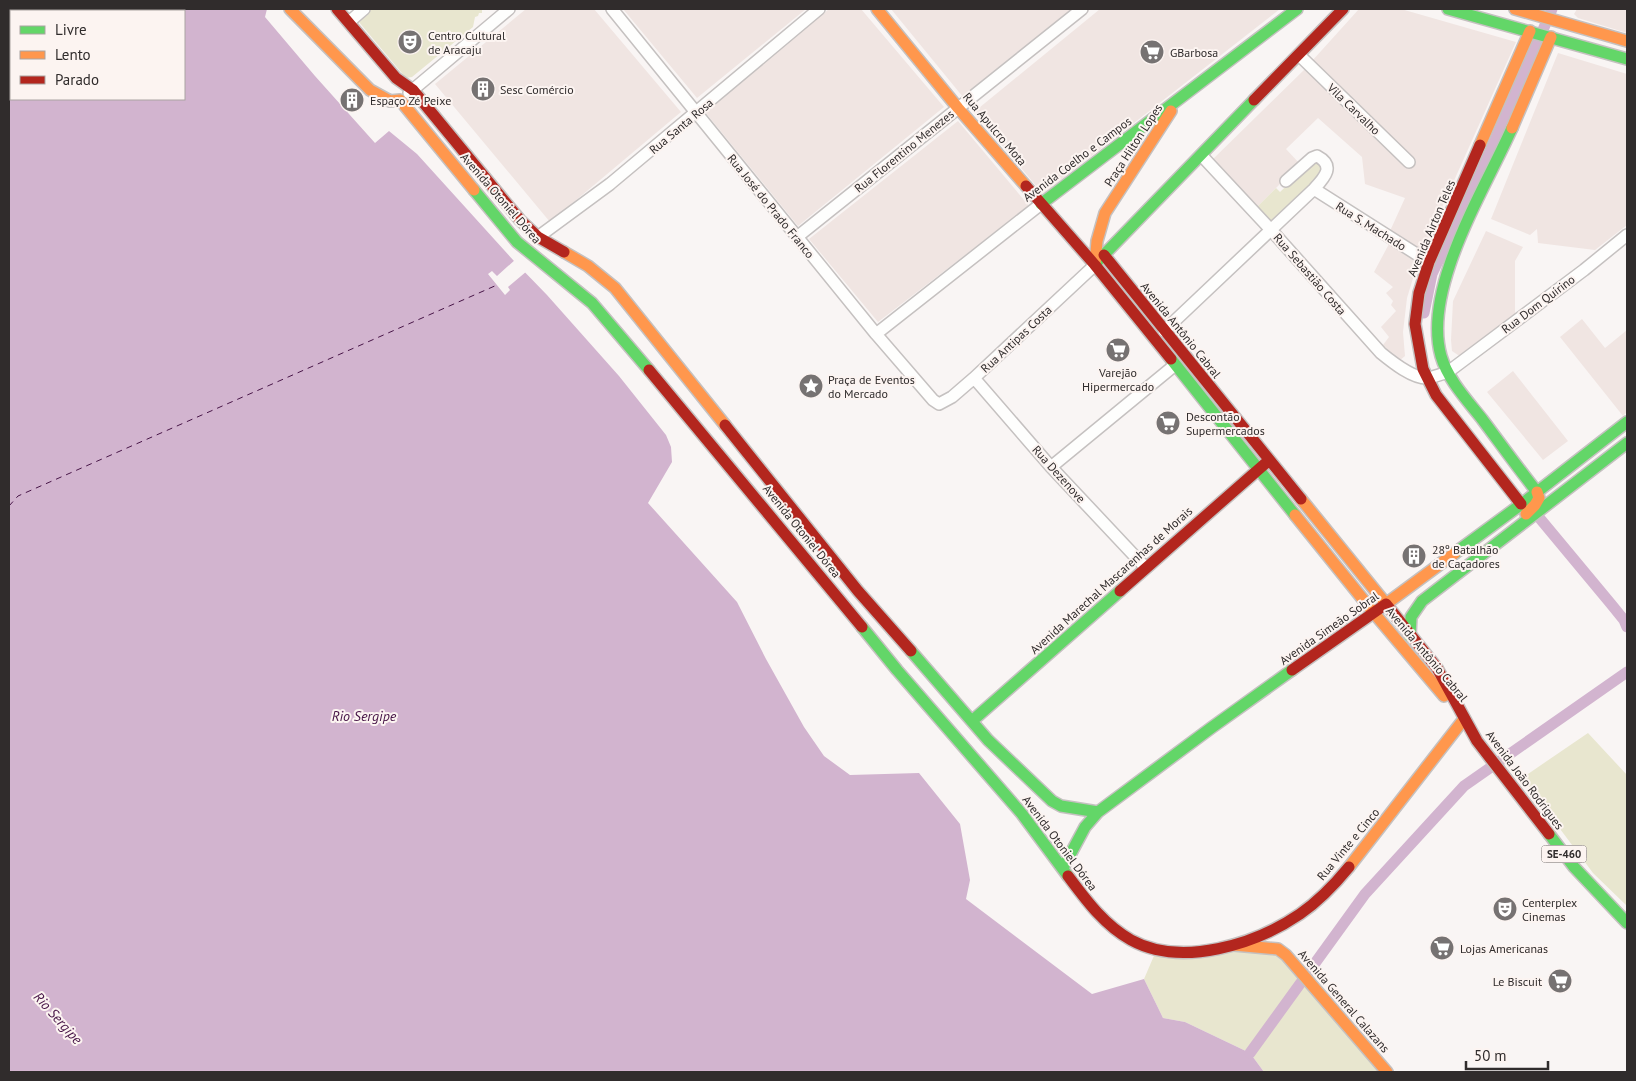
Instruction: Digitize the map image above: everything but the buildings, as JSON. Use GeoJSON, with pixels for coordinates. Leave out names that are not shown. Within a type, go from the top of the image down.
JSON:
{"type":"FeatureCollection","features":[{"type":"Feature","properties":{"kind":"main road"},"geometry":{"type":"LineString","coordinates":[[290,9],[370,90],[390,101],[400,100]]}},
{"type":"Feature","properties":{"kind":"main road","name":"Avenida Otoniel Dórea"},"geometry":{"type":"LineString","coordinates":[[338,9],[396,78],[413,90],[520,220],[538,237],[588,266],[614,288],[858,591],[988,740],[1052,801],[1061,806],[1098,812]]}},
{"type":"Feature","properties":{"kind":"main road","name":"Rua Apulcro Mota"},"geometry":{"type":"LineString","coordinates":[[877,9],[958,108],[1095,265]]}},
{"type":"Feature","properties":{"kind":"main road","name":"Avenida Coelho e Campos"},"geometry":{"type":"LineString","coordinates":[[1041,204],[1297,9]]}},
{"type":"Feature","properties":{"kind":"main road"},"geometry":{"type":"LineString","coordinates":[[1095,265],[1343,9]]}},
{"type":"Feature","properties":{"kind":"main road"},"geometry":{"type":"LineString","coordinates":[[1448,9],[1627,58]]}},
{"type":"Feature","properties":{"kind":"main road"},"geometry":{"type":"LineString","coordinates":[[1515,9],[1540,13],[1558,22],[1627,41]]}},
{"type":"Feature","properties":{"kind":"main road"},"geometry":{"type":"LineString","coordinates":[[1558,22],[1566,9]]}},
{"type":"Feature","properties":{"kind":"main road","name":"Avenida Airton Teles"},"geometry":{"type":"LineString","coordinates":[[1528,508],[1448,412],[1428,378],[1419,352],[1415,324],[1419,293],[1429,262],[1531,31]]}},
{"type":"Feature","properties":{"kind":"main road"},"geometry":{"type":"LineString","coordinates":[[1528,508],[1539,498],[1537,492],[1447,372],[1437,339],[1439,306],[1457,248],[1550,36]]}},
{"type":"Feature","properties":{"kind":"main road","name":"Praça Hilton Lopes"},"geometry":{"type":"LineString","coordinates":[[1095,265],[1097,241],[1105,213],[1159,128],[1181,98]]}},
{"type":"Feature","properties":{"kind":"main road","name":"Avenida Otoniel Dórea"},"geometry":{"type":"LineString","coordinates":[[400,100],[517,242],[592,303],[613,327],[784,531],[897,670],[1022,814],[1093,909],[1124,937],[1156,951],[1192,954]]}},
{"type":"Feature","properties":{"kind":"main road","name":"Avenida Antônio Cabral"},"geometry":{"type":"LineString","coordinates":[[1104,255],[1437,668],[1464,719]]}},
{"type":"Feature","properties":{"kind":"main road","name":"Avenida Antônio Cabral"},"geometry":{"type":"LineString","coordinates":[[1095,265],[1374,613],[1464,719]]}},
{"type":"Feature","properties":{"kind":"main road"},"geometry":{"type":"LineString","coordinates":[[1537,492],[1627,422]]}},
{"type":"Feature","properties":{"kind":"main road","name":"Avenida Simeão Sobral"},"geometry":{"type":"LineString","coordinates":[[1063,868],[1085,826],[1098,812],[1211,728],[1386,604],[1528,508],[1547,505],[1627,443]]}},
{"type":"Feature","properties":{"kind":"main road","name":"Avenida Marechal Mascarenhas de Morais"},"geometry":{"type":"LineString","coordinates":[[972,722],[1145,567],[1269,460]]}},
{"type":"Feature","properties":{"kind":"main road","name":"Avenida Simeão Sobral"},"geometry":{"type":"LineString","coordinates":[[1410,636],[1409,624],[1412,614],[1418,606],[1480,557],[1528,508]]}},
{"type":"Feature","properties":{"kind":"main road","name":"Avenida João Rodrigues"},"geometry":{"type":"LineString","coordinates":[[1464,719],[1477,741],[1574,867],[1627,923]]}},
{"type":"Feature","properties":{"kind":"main road","name":"Rua Vinte e Cinco"},"geometry":{"type":"LineString","coordinates":[[1192,954],[1234,945],[1256,937],[1290,921],[1310,906],[1336,882],[1397,807],[1464,719]]}},
{"type":"Feature","properties":{"kind":"main road","name":"Avenida General Calazans"},"geometry":{"type":"LineString","coordinates":[[1234,945],[1282,952],[1387,1072]]}},
{"type":"Feature","properties":{"kind":"street"},"geometry":{"type":"LineString","coordinates":[[348,22],[364,9]]}},
{"type":"Feature","properties":{"kind":"street"},"geometry":{"type":"LineString","coordinates":[[400,100],[509,9]]}},
{"type":"Feature","properties":{"kind":"street","name":"Rua José do Prado Franco"},"geometry":{"type":"LineString","coordinates":[[612,9],[876,334],[933,400]]}},
{"type":"Feature","properties":{"kind":"street","name":"Rua Santa Rosa"},"geometry":{"type":"LineString","coordinates":[[538,237],[610,184],[819,9]]}},
{"type":"Feature","properties":{"kind":"street","name":"Rua Florentino Menezes"},"geometry":{"type":"LineString","coordinates":[[797,237],[1082,9]]}},
{"type":"Feature","properties":{"kind":"street","name":"Vila Carvalho"},"geometry":{"type":"LineString","coordinates":[[1299,55],[1409,162]]}},
{"type":"Feature","properties":{"kind":"street","name":"Rua Sebastião Costa"},"geometry":{"type":"LineString","coordinates":[[1202,156],[1381,353],[1395,365],[1406,371],[1428,378]]}},
{"type":"Feature","properties":{"kind":"street"},"geometry":{"type":"LineString","coordinates":[[1164,331],[1314,190],[1328,171],[1325,162],[1317,156],[1310,159],[1286,181]]}},
{"type":"Feature","properties":{"kind":"street","name":"Rua S. Machado"},"geometry":{"type":"LineString","coordinates":[[1314,190],[1429,262]]}},
{"type":"Feature","properties":{"kind":"street","name":"Avenida Coelho e Campos"},"geometry":{"type":"LineString","coordinates":[[876,334],[1041,204]]}},
{"type":"Feature","properties":{"kind":"street","name":"Rua Dom Quirino"},"geometry":{"type":"LineString","coordinates":[[1447,372],[1584,270],[1627,235]]}},
{"type":"Feature","properties":{"kind":"street","name":"Rua Antipas Costa"},"geometry":{"type":"LineString","coordinates":[[933,400],[938,404],[947,400],[974,378],[1095,265]]}},
{"type":"Feature","properties":{"kind":"street"},"geometry":{"type":"LineString","coordinates":[[1052,467],[1175,365]]}},
{"type":"Feature","properties":{"kind":"street"},"geometry":{"type":"LineString","coordinates":[[1428,378],[1447,372]]}},
{"type":"Feature","properties":{"kind":"street","name":"Rua Dezenove"},"geometry":{"type":"LineString","coordinates":[[974,378],[1052,467],[1145,567]]}},
{"type":"Feature","properties":{"kind":"shaded area","name":"Centro Cultural de Aracaju"},"geometry":{"type":"Polygon","coordinates":[[[371,9],[485,9],[475,17],[473,27],[412,77],[406,78],[358,21],[371,9]]]}},
{"type":"Feature","properties":{"kind":"shaded area"},"geometry":{"type":"Polygon","coordinates":[[[526,9],[594,9],[681,112],[550,222],[435,84],[526,9]]]}},
{"type":"Feature","properties":{"kind":"shaded area"},"geometry":{"type":"Polygon","coordinates":[[[623,9],[806,9],[697,98],[623,9]]]}},
{"type":"Feature","properties":{"kind":"shaded area"},"geometry":{"type":"Polygon","coordinates":[[[829,9],[861,9],[944,107],[798,226],[705,112],[829,9]]]}},
{"type":"Feature","properties":{"kind":"shaded area"},"geometry":{"type":"Polygon","coordinates":[[[891,9],[1073,9],[963,97],[891,9]]]}},
{"type":"Feature","properties":{"kind":"shaded area"},"geometry":{"type":"Polygon","coordinates":[[[1100,9],[1280,9],[1043,194],[974,112],[1100,9]]]}},
{"type":"Feature","properties":{"kind":"shaded area"},"geometry":{"type":"Polygon","coordinates":[[[1359,9],[1401,9],[1516,42],[1423,250],[1390,231],[1405,198],[1365,184],[1362,157],[1318,118],[1286,149],[1300,164],[1256,208],[1210,162],[1305,69],[1409,169],[1415,162],[1312,61],[1359,9]]]}},
{"type":"Feature","properties":{"kind":"shaded area"},"geometry":{"type":"Polygon","coordinates":[[[1577,9],[1627,9],[1627,33],[1578,18],[1574,14],[1577,9]]]}},
{"type":"Feature","properties":{"kind":"shaded area"},"geometry":{"type":"Polygon","coordinates":[[[1558,53],[1627,74],[1627,225],[1595,250],[1538,243],[1537,229],[1530,235],[1491,219],[1558,53]]]}},
{"type":"Feature","properties":{"kind":"shaded area"},"geometry":{"type":"Polygon","coordinates":[[[958,121],[1029,206],[878,322],[809,239],[958,121]]]}},
{"type":"Feature","properties":{"kind":"shaded area"},"geometry":{"type":"Polygon","coordinates":[[[1315,159],[1326,170],[1271,223],[1256,208],[1276,188],[1280,192],[1315,159]]]}},
{"type":"Feature","properties":{"kind":"shaded area"},"geometry":{"type":"Polygon","coordinates":[[[1486,231],[1523,247],[1515,261],[1515,314],[1461,357],[1452,351],[1453,301],[1486,231]]]}},
{"type":"Feature","properties":{"kind":"shaded area"},"geometry":{"type":"Polygon","coordinates":[[[1389,244],[1418,262],[1407,298],[1403,332],[1405,356],[1399,361],[1383,345],[1389,337],[1381,327],[1396,311],[1391,305],[1393,301],[1386,293],[1393,287],[1374,272],[1389,244]]]}},
{"type":"Feature","properties":{"kind":"shaded area"},"geometry":{"type":"Polygon","coordinates":[[[1582,319],[1605,348],[1627,330],[1627,412],[1623,416],[1560,337],[1582,319]]]}},
{"type":"Feature","properties":{"kind":"shaded area"},"geometry":{"type":"Polygon","coordinates":[[[1513,371],[1568,441],[1543,460],[1487,392],[1513,371]]]}},
{"type":"Feature","properties":{"kind":"shaded area"},"geometry":{"type":"Polygon","coordinates":[[[1588,733],[1627,775],[1627,906],[1593,873],[1522,778],[1588,733]]]}},
{"type":"Feature","properties":{"kind":"shaded area"},"geometry":{"type":"Polygon","coordinates":[[[1278,949],[1388,1072],[1264,1072],[1250,1053],[1185,1022],[1163,1018],[1144,979],[1156,951],[1278,949]]]}},
{"type":"Feature","properties":{"kind":"water","name":"Rio Sergipe"},"geometry":{"type":"Polygon","coordinates":[[[9,9],[267,9],[265,17],[375,143],[389,131],[417,154],[619,376],[666,435],[671,447],[672,462],[648,503],[737,602],[804,727],[824,756],[850,775],[919,773],[960,824],[970,880],[966,899],[1092,994],[1144,979],[1163,1018],[1185,1022],[1250,1053],[1264,1072],[9,1072],[9,9]]]}},
{"type":"Feature","properties":{"kind":"pier"},"geometry":{"type":"Polygon","coordinates":[[[516,259],[527,271],[508,287],[510,290],[505,295],[488,274],[492,271],[497,276],[516,259]]]}},
{"type":"Feature","properties":{"kind":"waterway"},"geometry":{"type":"LineString","coordinates":[[1424,313],[1432,274],[1491,150],[1552,9]]}},
{"type":"Feature","properties":{"kind":"waterway"},"geometry":{"type":"LineString","coordinates":[[1532,509],[1624,620],[1627,627]]}},
{"type":"Feature","properties":{"kind":"waterway"},"geometry":{"type":"LineString","coordinates":[[1250,1053],[1365,894],[1464,786],[1627,672]]}},
{"type":"Feature","properties":{"kind":"ferry route"},"geometry":{"type":"LineString","coordinates":[[9,506],[18,496],[497,285]]}},
{"type":"Feature","properties":{"kind":"traffic: fast"},"geometry":{"type":"LineString","coordinates":[[1041,204],[1297,9]]}},
{"type":"Feature","properties":{"kind":"traffic: fast"},"geometry":{"type":"LineString","coordinates":[[1448,9],[1627,59]]}},
{"type":"Feature","properties":{"kind":"traffic: fast"},"geometry":{"type":"LineString","coordinates":[[1096,263],[1254,100]]}},
{"type":"Feature","properties":{"kind":"traffic: fast"},"geometry":{"type":"LineString","coordinates":[[1512,128],[1459,239],[1440,300],[1437,329],[1441,356],[1448,373],[1464,397],[1537,492]]}},
{"type":"Feature","properties":{"kind":"traffic: fast"},"geometry":{"type":"LineString","coordinates":[[474,190],[517,242],[592,303],[649,370]]}},
{"type":"Feature","properties":{"kind":"traffic: fast"},"geometry":{"type":"LineString","coordinates":[[1171,359],[1295,515]]}},
{"type":"Feature","properties":{"kind":"traffic: fast"},"geometry":{"type":"LineString","coordinates":[[1455,553],[1627,422]]}},
{"type":"Feature","properties":{"kind":"traffic: fast"},"geometry":{"type":"LineString","coordinates":[[1410,636],[1411,617],[1422,601],[1627,443]]}},
{"type":"Feature","properties":{"kind":"traffic: fast"},"geometry":{"type":"LineString","coordinates":[[972,721],[1120,591]]}},
{"type":"Feature","properties":{"kind":"traffic: fast"},"geometry":{"type":"LineString","coordinates":[[862,627],[1022,814],[1068,876]]}},
{"type":"Feature","properties":{"kind":"traffic: fast"},"geometry":{"type":"LineString","coordinates":[[911,651],[988,740],[1052,801],[1061,806],[1098,812]]}},
{"type":"Feature","properties":{"kind":"traffic: fast"},"geometry":{"type":"LineString","coordinates":[[1063,868],[1085,827],[1098,812],[1292,670]]}},
{"type":"Feature","properties":{"kind":"traffic: fast"},"geometry":{"type":"LineString","coordinates":[[1549,834],[1574,867],[1627,923]]}},
{"type":"Feature","properties":{"kind":"traffic: slow"},"geometry":{"type":"LineString","coordinates":[[290,9],[370,90],[390,101],[400,100],[474,190]]}},
{"type":"Feature","properties":{"kind":"traffic: slow"},"geometry":{"type":"LineString","coordinates":[[877,9],[958,108],[1026,186]]}},
{"type":"Feature","properties":{"kind":"traffic: slow"},"geometry":{"type":"LineString","coordinates":[[1515,9],[1627,41]]}},
{"type":"Feature","properties":{"kind":"traffic: slow"},"geometry":{"type":"LineString","coordinates":[[1480,145],[1530,31]]}},
{"type":"Feature","properties":{"kind":"traffic: slow"},"geometry":{"type":"LineString","coordinates":[[1512,128],[1551,37]]}},
{"type":"Feature","properties":{"kind":"traffic: slow"},"geometry":{"type":"LineString","coordinates":[[1095,265],[1097,241],[1105,213],[1171,111]]}},
{"type":"Feature","properties":{"kind":"traffic: slow"},"geometry":{"type":"LineString","coordinates":[[564,252],[588,266],[615,288],[725,425]]}},
{"type":"Feature","properties":{"kind":"traffic: slow"},"geometry":{"type":"LineString","coordinates":[[1526,514],[1539,498],[1537,492]]}},
{"type":"Feature","properties":{"kind":"traffic: slow"},"geometry":{"type":"LineString","coordinates":[[1301,499],[1386,604],[1455,553]]}},
{"type":"Feature","properties":{"kind":"traffic: slow"},"geometry":{"type":"LineString","coordinates":[[1295,515],[1374,613]]}},
{"type":"Feature","properties":{"kind":"traffic: slow"},"geometry":{"type":"LineString","coordinates":[[1374,613],[1444,696]]}},
{"type":"Feature","properties":{"kind":"traffic: slow"},"geometry":{"type":"LineString","coordinates":[[1349,867],[1464,719]]}},
{"type":"Feature","properties":{"kind":"traffic: slow"},"geometry":{"type":"LineString","coordinates":[[1234,945],[1278,949],[1286,955],[1387,1072]]}},
{"type":"Feature","properties":{"kind":"traffic: jam"},"geometry":{"type":"LineString","coordinates":[[337,9],[396,78],[413,90],[520,220],[538,237],[564,252]]}},
{"type":"Feature","properties":{"kind":"traffic: jam"},"geometry":{"type":"LineString","coordinates":[[1254,100],[1343,9]]}},
{"type":"Feature","properties":{"kind":"traffic: jam"},"geometry":{"type":"LineString","coordinates":[[1480,145],[1429,262],[1419,293],[1415,324],[1423,369],[1436,395],[1521,504]]}},
{"type":"Feature","properties":{"kind":"traffic: jam"},"geometry":{"type":"LineString","coordinates":[[1026,186],[1095,265],[1171,359]]}},
{"type":"Feature","properties":{"kind":"traffic: jam"},"geometry":{"type":"LineString","coordinates":[[1104,255],[1301,499]]}},
{"type":"Feature","properties":{"kind":"traffic: jam"},"geometry":{"type":"LineString","coordinates":[[649,370],[862,627]]}},
{"type":"Feature","properties":{"kind":"traffic: jam"},"geometry":{"type":"LineString","coordinates":[[725,425],[858,591],[911,651]]}},
{"type":"Feature","properties":{"kind":"traffic: jam"},"geometry":{"type":"LineString","coordinates":[[1120,591],[1267,462]]}},
{"type":"Feature","properties":{"kind":"traffic: jam"},"geometry":{"type":"LineString","coordinates":[[1292,670],[1386,604],[1437,668],[1477,741],[1549,834]]}},
{"type":"Feature","properties":{"kind":"traffic: jam"},"geometry":{"type":"LineString","coordinates":[[1068,876],[1104,919],[1131,940],[1151,948],[1173,952],[1195,952],[1241,943],[1282,925],[1314,904],[1349,867]]}},
{"type":"Feature","properties":{"kind":"place","name":"Centro Cultural de Aracaju"},"geometry":{"type":"Point","coordinates":[410,42]}},
{"type":"Feature","properties":{"kind":"place","name":"GBarbosa"},"geometry":{"type":"Point","coordinates":[1152,52]}},
{"type":"Feature","properties":{"kind":"place","name":"Sesc Comércio"},"geometry":{"type":"Point","coordinates":[483,89]}},
{"type":"Feature","properties":{"kind":"place","name":"Espaço Zé Peixe"},"geometry":{"type":"Point","coordinates":[352,100]}},
{"type":"Feature","properties":{"kind":"place","name":"Varejão Hipermercado"},"geometry":{"type":"Point","coordinates":[1118,350]}},
{"type":"Feature","properties":{"kind":"place","name":"Praça de Eventos do Mercado"},"geometry":{"type":"Point","coordinates":[811,386]}},
{"type":"Feature","properties":{"kind":"place","name":"Descontão Supermercados"},"geometry":{"type":"Point","coordinates":[1168,423]}},
{"type":"Feature","properties":{"kind":"place","name":"28º Batalhão de Caçadores"},"geometry":{"type":"Point","coordinates":[1414,556]}},
{"type":"Feature","properties":{"kind":"place","name":"Centerplex Cinemas"},"geometry":{"type":"Point","coordinates":[1505,909]}},
{"type":"Feature","properties":{"kind":"place","name":"Lojas Americanas"},"geometry":{"type":"Point","coordinates":[1442,948]}},
{"type":"Feature","properties":{"kind":"place","name":"Le Biscuit"},"geometry":{"type":"Point","coordinates":[1560,981]}}]}
